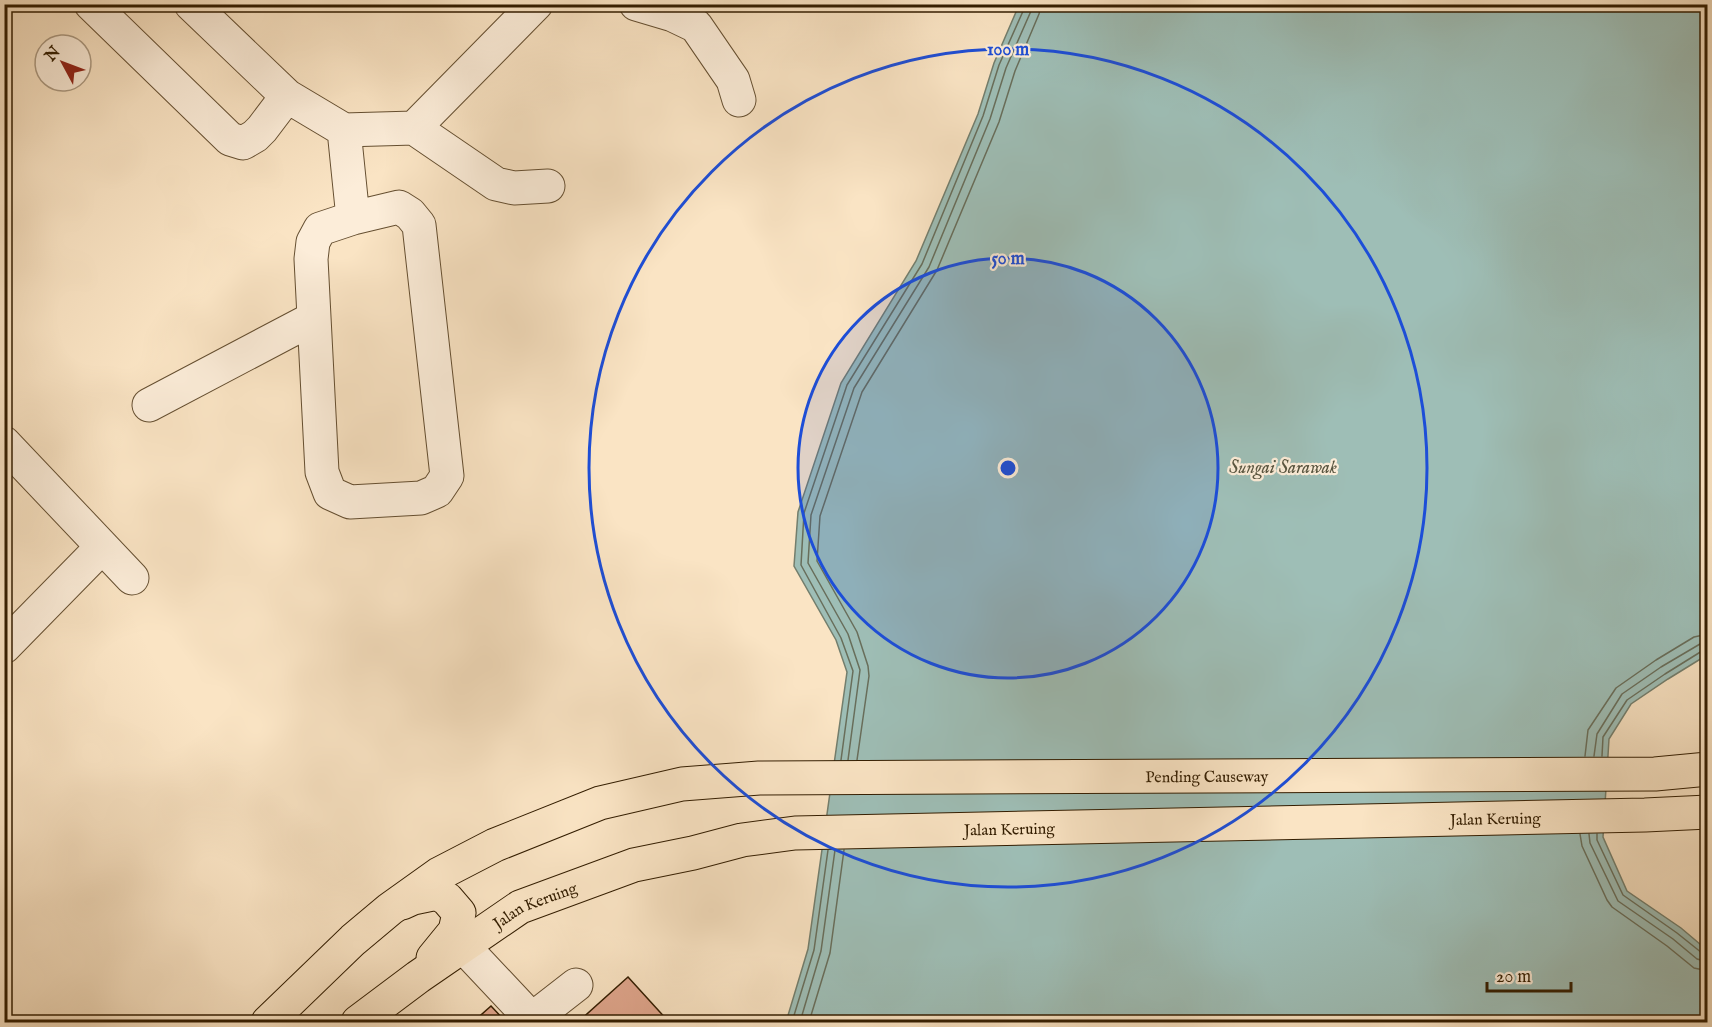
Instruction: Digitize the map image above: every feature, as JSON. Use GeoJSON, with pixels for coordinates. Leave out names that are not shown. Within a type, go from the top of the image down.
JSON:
{"type":"FeatureCollection","features":[{"type":"Feature","properties":{"kind":"main road","name":"Pending Causeway"},"geometry":{"type":"LineString","coordinates":[[390,909],[439,874],[495,845],[600,804],[682,784],[759,778],[1655,774],[1707,769]]}},
{"type":"Feature","properties":{"kind":"main road","name":"Jalan Keruing"},"geometry":{"type":"LineString","coordinates":[[358,1023],[462,945],[520,907],[634,865],[742,840],[795,833],[1645,815],[1700,818]]}},
{"type":"Feature","properties":{"kind":"main road"},"geometry":{"type":"LineString","coordinates":[[267,1023],[345,948],[390,909],[414,898],[437,893],[447,899],[459,913],[455,932],[418,977]]}},
{"type":"Feature","properties":{"kind":"lane"},"geometry":{"type":"LineString","coordinates":[[91,4],[230,139],[243,142],[255,136],[287,96]]}},
{"type":"Feature","properties":{"kind":"lane"},"geometry":{"type":"LineString","coordinates":[[191,4],[287,96],[344,130],[414,128],[496,184],[514,188],[548,186]]}},
{"type":"Feature","properties":{"kind":"lane"},"geometry":{"type":"LineString","coordinates":[[414,128],[536,4]]}},
{"type":"Feature","properties":{"kind":"lane"},"geometry":{"type":"LineString","coordinates":[[636,4],[673,15],[696,26],[733,80],[738,100]]}},
{"type":"Feature","properties":{"kind":"lane"},"geometry":{"type":"LineString","coordinates":[[344,130],[353,218]]}},
{"type":"Feature","properties":{"kind":"lane"},"geometry":{"type":"LineString","coordinates":[[399,207],[410,214],[419,225],[447,476],[437,491],[421,498],[350,502],[330,493],[322,472],[314,318],[311,259],[313,242],[320,229],[399,207]]}},
{"type":"Feature","properties":{"kind":"lane"},"geometry":{"type":"LineString","coordinates":[[149,405],[314,318]]}},
{"type":"Feature","properties":{"kind":"lane"},"geometry":{"type":"LineString","coordinates":[[4,443],[132,578]]}},
{"type":"Feature","properties":{"kind":"lane"},"geometry":{"type":"LineString","coordinates":[[4,647],[102,547]]}},
{"type":"Feature","properties":{"kind":"lane"},"geometry":{"type":"LineString","coordinates":[[462,945],[526,1013],[533,1015],[540,1013],[576,986]]}},
{"type":"Feature","properties":{"kind":"water","name":"Sungai Sarawak"},"geometry":{"type":"Polygon","coordinates":[[[1019,5],[1707,5],[1707,655],[1631,704],[1609,739],[1603,837],[1627,891],[1681,928],[1707,950],[1707,1022],[786,1022],[808,949],[847,672],[836,640],[794,566],[798,512],[841,383],[916,261],[978,114],[994,63],[1019,5]]]}},
{"type":"Feature","properties":{"kind":"building"},"geometry":{"type":"Polygon","coordinates":[[[628,977],[669,1022],[578,1022],[628,977]]]}},
{"type":"Feature","properties":{"kind":"building"},"geometry":{"type":"Polygon","coordinates":[[[491,1006],[506,1022],[473,1022],[491,1006]]]}}]}
